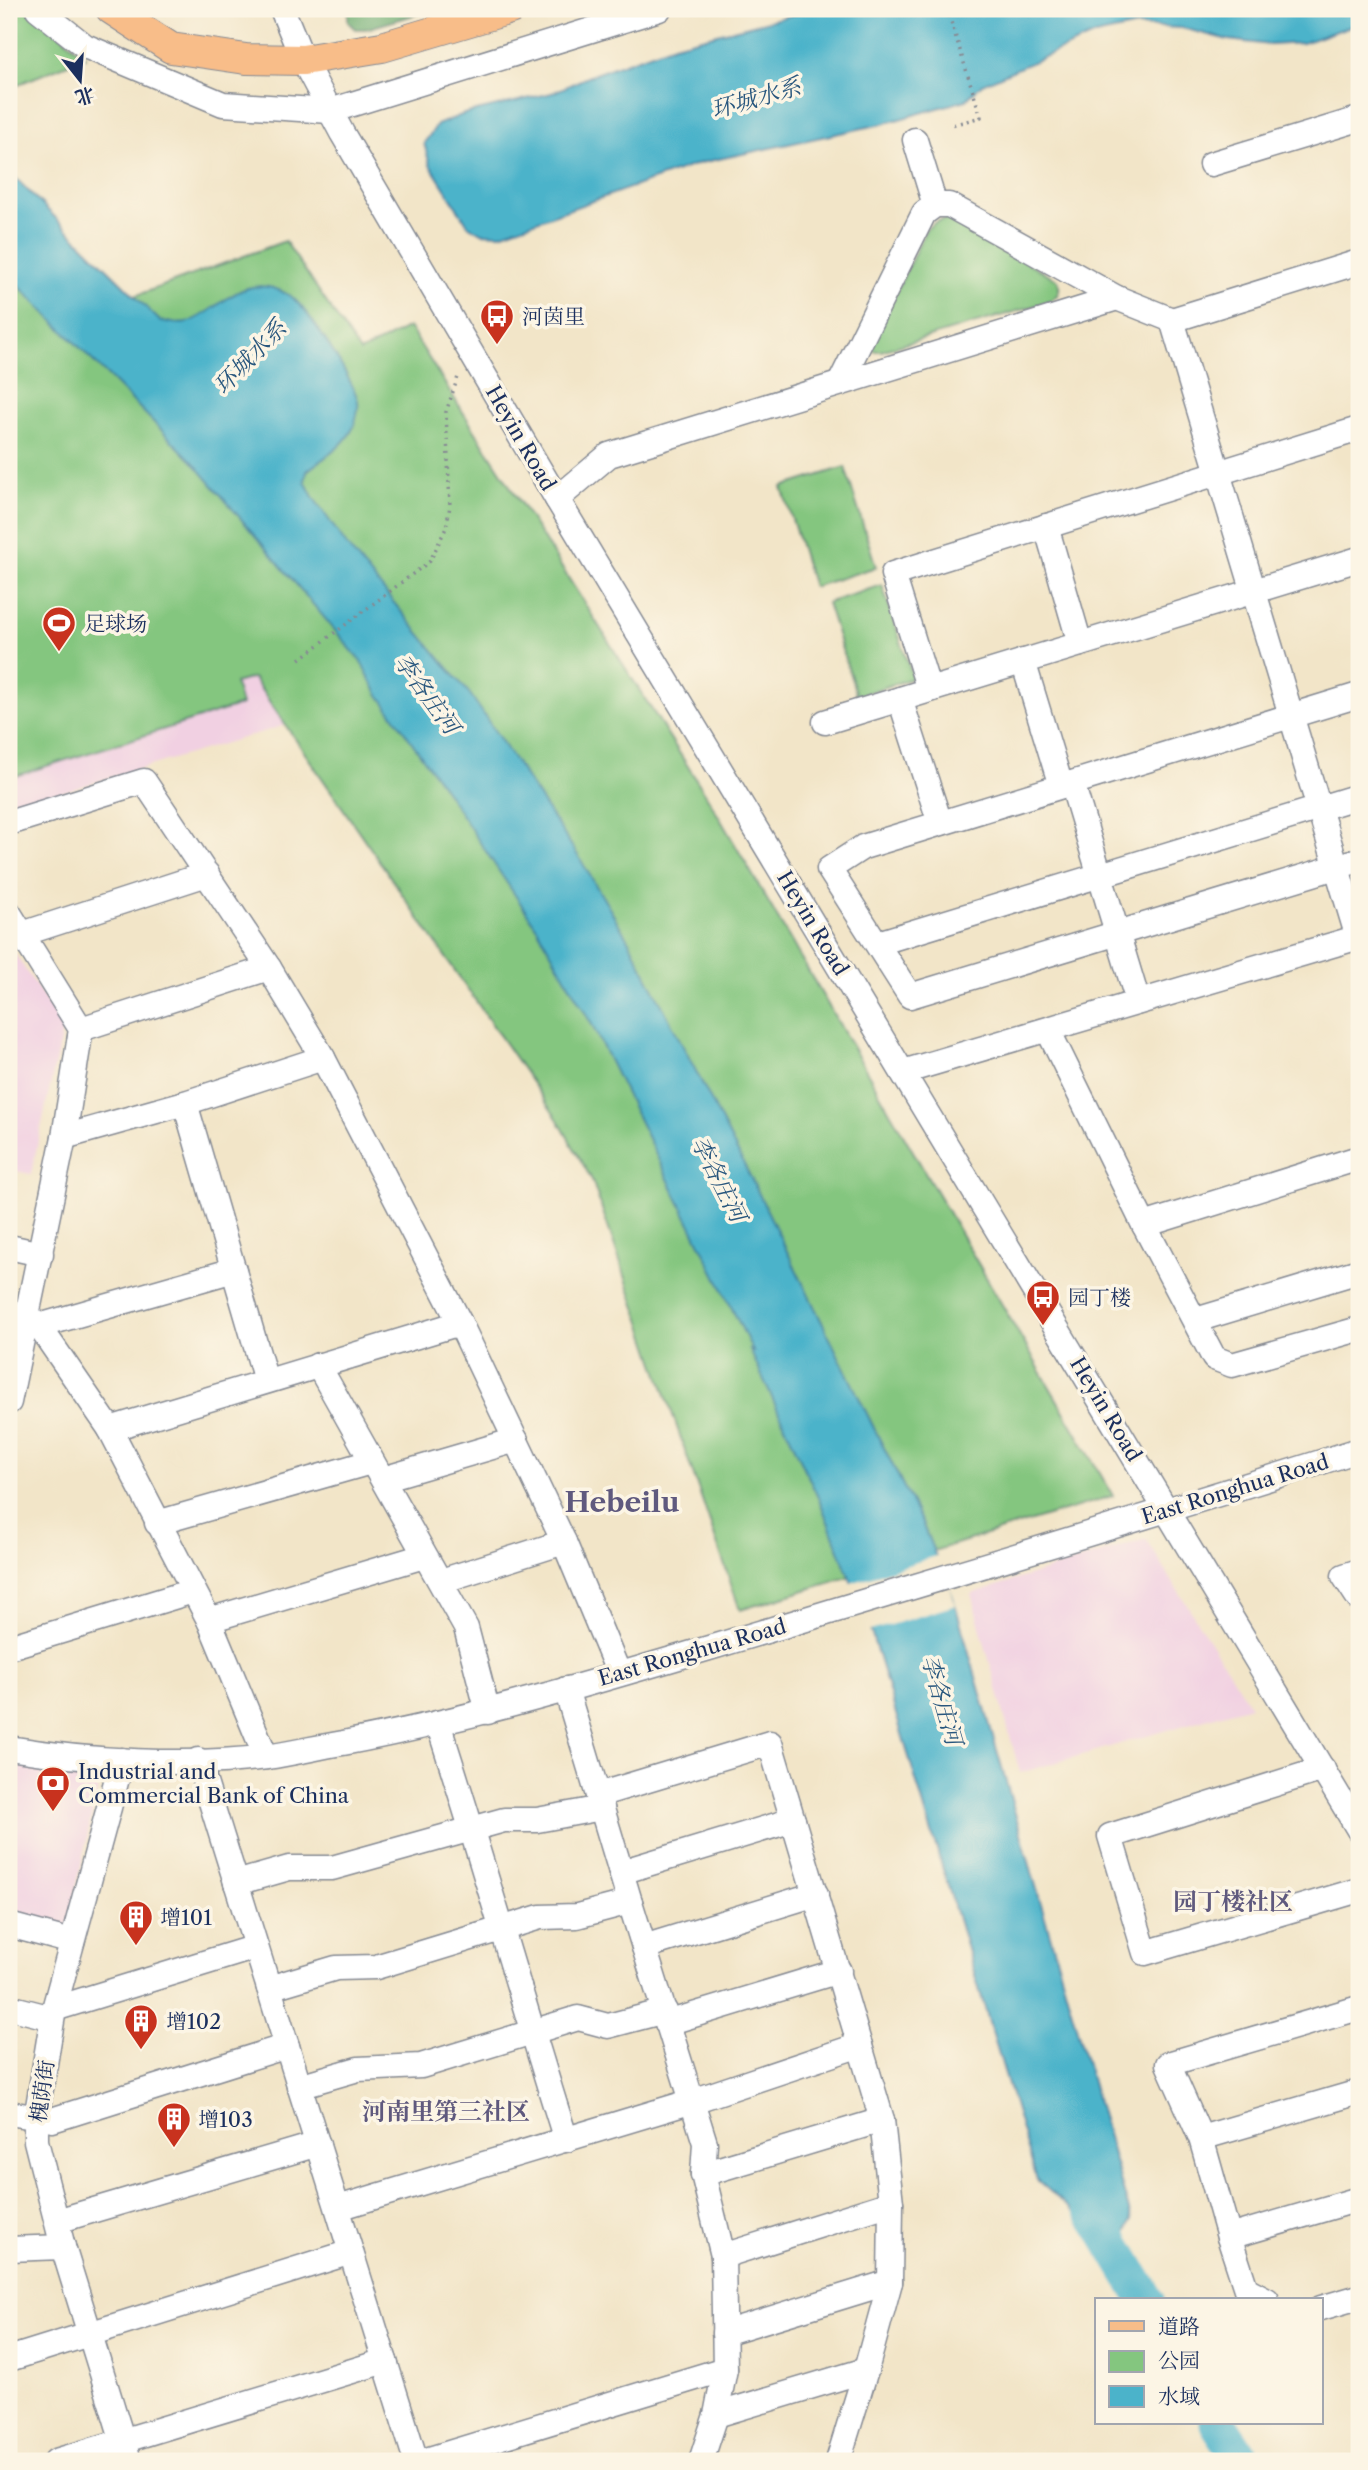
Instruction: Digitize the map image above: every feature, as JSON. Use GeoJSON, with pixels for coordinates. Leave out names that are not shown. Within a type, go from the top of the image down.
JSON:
{"type":"FeatureCollection","features":[{"type":"Feature","properties":{"kind":"main road"},"geometry":{"type":"LineString","coordinates":[[111,9],[171,48],[246,60],[303,60],[382,47],[510,9]]}},
{"type":"Feature","properties":{"kind":"street"},"geometry":{"type":"LineString","coordinates":[[38,9],[85,46],[223,104],[330,111],[659,9]]}},
{"type":"Feature","properties":{"kind":"street","name":"Heyin Road"},"geometry":{"type":"LineString","coordinates":[[282,9],[303,60],[330,111],[557,499],[1359,1830]]}},
{"type":"Feature","properties":{"kind":"street"},"geometry":{"type":"LineString","coordinates":[[1212,164],[1359,119]]}},
{"type":"Feature","properties":{"kind":"street"},"geometry":{"type":"LineString","coordinates":[[915,140],[935,205]]}},
{"type":"Feature","properties":{"kind":"street"},"geometry":{"type":"LineString","coordinates":[[840,383],[923,213],[935,205],[949,205],[1117,298],[1172,320],[1359,262]]}},
{"type":"Feature","properties":{"kind":"street"},"geometry":{"type":"LineString","coordinates":[[557,499],[609,455],[1117,298]]}},
{"type":"Feature","properties":{"kind":"street"},"geometry":{"type":"LineString","coordinates":[[903,1072],[1359,938],[1348,863],[1319,808],[1172,320]]}},
{"type":"Feature","properties":{"kind":"street"},"geometry":{"type":"LineString","coordinates":[[929,690],[893,574],[1359,429]]}},
{"type":"Feature","properties":{"kind":"street"},"geometry":{"type":"LineString","coordinates":[[1046,526],[1080,644]]}},
{"type":"Feature","properties":{"kind":"street"},"geometry":{"type":"LineString","coordinates":[[825,722],[1359,559]]}},
{"type":"Feature","properties":{"kind":"street"},"geometry":{"type":"LineString","coordinates":[[1023,661],[1100,875],[1138,1002]]}},
{"type":"Feature","properties":{"kind":"street"},"geometry":{"type":"LineString","coordinates":[[1348,863],[910,996],[829,869],[863,846],[1359,695]]}},
{"type":"Feature","properties":{"kind":"street"},"geometry":{"type":"LineString","coordinates":[[900,699],[940,823]]}},
{"type":"Feature","properties":{"kind":"street"},"geometry":{"type":"LineString","coordinates":[[9,823],[144,780],[269,968],[323,1058],[460,1323],[564,1542],[620,1674]]}},
{"type":"Feature","properties":{"kind":"street"},"geometry":{"type":"LineString","coordinates":[[878,943],[1359,796]]}},
{"type":"Feature","properties":{"kind":"street"},"geometry":{"type":"LineString","coordinates":[[22,934],[207,874]]}},
{"type":"Feature","properties":{"kind":"street"},"geometry":{"type":"LineString","coordinates":[[9,913],[81,1029],[41,1254],[33,1321],[13,1359],[9,1402]]}},
{"type":"Feature","properties":{"kind":"street"},"geometry":{"type":"LineString","coordinates":[[81,1029],[269,968]]}},
{"type":"Feature","properties":{"kind":"street"},"geometry":{"type":"LineString","coordinates":[[1048,1030],[1144,1225],[1214,1358],[1232,1366],[1359,1329]]}},
{"type":"Feature","properties":{"kind":"street"},"geometry":{"type":"LineString","coordinates":[[64,1136],[185,1103],[323,1058]]}},
{"type":"Feature","properties":{"kind":"street"},"geometry":{"type":"LineString","coordinates":[[185,1103],[266,1381]]}},
{"type":"Feature","properties":{"kind":"street"},"geometry":{"type":"LineString","coordinates":[[1144,1225],[1359,1158]]}},
{"type":"Feature","properties":{"kind":"street"},"geometry":{"type":"LineString","coordinates":[[9,1247],[41,1254]]}},
{"type":"Feature","properties":{"kind":"street"},"geometry":{"type":"LineString","coordinates":[[33,1321],[234,1270]]}},
{"type":"Feature","properties":{"kind":"street"},"geometry":{"type":"LineString","coordinates":[[1196,1320],[1359,1271]]}},
{"type":"Feature","properties":{"kind":"street"},"geometry":{"type":"LineString","coordinates":[[33,1321],[110,1429],[209,1620],[266,1757]]}},
{"type":"Feature","properties":{"kind":"street"},"geometry":{"type":"LineString","coordinates":[[110,1429],[460,1323]]}},
{"type":"Feature","properties":{"kind":"street"},"geometry":{"type":"LineString","coordinates":[[318,1365],[466,1628],[488,1712]]}},
{"type":"Feature","properties":{"kind":"street"},"geometry":{"type":"LineString","coordinates":[[157,1523],[516,1440]]}},
{"type":"Feature","properties":{"kind":"street","name":"East Ronghua Road"},"geometry":{"type":"LineString","coordinates":[[9,1748],[122,1760],[266,1757],[488,1712],[1168,1511],[1359,1450]]}},
{"type":"Feature","properties":{"kind":"street"},"geometry":{"type":"LineString","coordinates":[[441,1581],[564,1542]]}},
{"type":"Feature","properties":{"kind":"street"},"geometry":{"type":"LineString","coordinates":[[209,1620],[424,1556]]}},
{"type":"Feature","properties":{"kind":"street"},"geometry":{"type":"LineString","coordinates":[[1359,1571],[1344,1576],[1359,1599]]}},
{"type":"Feature","properties":{"kind":"street"},"geometry":{"type":"LineString","coordinates":[[9,1647],[193,1591]]}},
{"type":"Feature","properties":{"kind":"street"},"geometry":{"type":"LineString","coordinates":[[566,1689],[705,2143],[703,2174],[723,2256],[725,2369],[716,2415],[701,2461]]}},
{"type":"Feature","properties":{"kind":"street"},"geometry":{"type":"LineString","coordinates":[[438,1723],[566,2140]]}},
{"type":"Feature","properties":{"kind":"street"},"geometry":{"type":"LineString","coordinates":[[236,1882],[289,1868],[332,1868],[504,1819],[537,1820],[600,1802],[770,1743],[882,2120],[891,2203],[890,2282],[838,2461]]}},
{"type":"Feature","properties":{"kind":"street","name":"槐荫街"},"geometry":{"type":"LineString","coordinates":[[122,1760],[53,2013],[36,2119],[36,2141],[64,2247],[126,2451]]}},
{"type":"Feature","properties":{"kind":"street"},"geometry":{"type":"LineString","coordinates":[[198,1760],[416,2461]]}},
{"type":"Feature","properties":{"kind":"street"},"geometry":{"type":"LineString","coordinates":[[1323,1769],[1110,1836],[1145,1953],[1359,1889]]}},
{"type":"Feature","properties":{"kind":"street"},"geometry":{"type":"LineString","coordinates":[[621,1872],[793,1820]]}},
{"type":"Feature","properties":{"kind":"street"},"geometry":{"type":"LineString","coordinates":[[644,1947],[816,1894]]}},
{"type":"Feature","properties":{"kind":"street"},"geometry":{"type":"LineString","coordinates":[[269,1988],[336,1968],[376,1967],[540,1917],[578,1916],[630,1902]]}},
{"type":"Feature","properties":{"kind":"street"},"geometry":{"type":"LineString","coordinates":[[9,1926],[72,1942]]}},
{"type":"Feature","properties":{"kind":"street"},"geometry":{"type":"LineString","coordinates":[[9,2007],[53,2013],[256,1947]]}},
{"type":"Feature","properties":{"kind":"street"},"geometry":{"type":"LineString","coordinates":[[299,2087],[358,2069],[421,2066],[578,2018],[608,2026],[666,2017],[839,1971]]}},
{"type":"Feature","properties":{"kind":"street"},"geometry":{"type":"LineString","coordinates":[[1263,2298],[1246,2289],[1228,2237],[1201,2138],[1168,2064],[1359,2008]]}},
{"type":"Feature","properties":{"kind":"street"},"geometry":{"type":"LineString","coordinates":[[338,2208],[693,2101],[860,2045]]}},
{"type":"Feature","properties":{"kind":"street"},"geometry":{"type":"LineString","coordinates":[[9,2113],[52,2120],[287,2046]]}},
{"type":"Feature","properties":{"kind":"street"},"geometry":{"type":"LineString","coordinates":[[1201,2138],[1359,2092]]}},
{"type":"Feature","properties":{"kind":"street"},"geometry":{"type":"LineString","coordinates":[[703,2174],[882,2120]]}},
{"type":"Feature","properties":{"kind":"street"},"geometry":{"type":"LineString","coordinates":[[57,2221],[318,2144]]}},
{"type":"Feature","properties":{"kind":"street"},"geometry":{"type":"LineString","coordinates":[[1228,2237],[1359,2199]]}},
{"type":"Feature","properties":{"kind":"street"},"geometry":{"type":"LineString","coordinates":[[723,2256],[891,2203]]}},
{"type":"Feature","properties":{"kind":"street"},"geometry":{"type":"LineString","coordinates":[[9,2249],[64,2247]]}},
{"type":"Feature","properties":{"kind":"street"},"geometry":{"type":"LineString","coordinates":[[9,2359],[351,2252]]}},
{"type":"Feature","properties":{"kind":"street"},"geometry":{"type":"LineString","coordinates":[[724,2333],[890,2282]]}},
{"type":"Feature","properties":{"kind":"street"},"geometry":{"type":"LineString","coordinates":[[1322,2308],[1359,2297]]}},
{"type":"Feature","properties":{"kind":"street"},"geometry":{"type":"LineString","coordinates":[[56,2461],[126,2451],[385,2361]]}},
{"type":"Feature","properties":{"kind":"street"},"geometry":{"type":"LineString","coordinates":[[423,2461],[725,2369]]}},
{"type":"Feature","properties":{"kind":"street"},"geometry":{"type":"LineString","coordinates":[[716,2415],[866,2370]]}},
{"type":"Feature","properties":{"kind":"path"},"geometry":{"type":"LineString","coordinates":[[947,9],[981,117],[952,125]]}},
{"type":"Feature","properties":{"kind":"path"},"geometry":{"type":"LineString","coordinates":[[300,659],[430,561],[446,528],[450,506],[446,412],[460,372]]}},
{"type":"Feature","properties":{"kind":"shaded area"},"geometry":{"type":"Polygon","coordinates":[[[143,520],[286,725],[9,808],[9,561],[143,520]]]}},
{"type":"Feature","properties":{"kind":"shaded area"},"geometry":{"type":"Polygon","coordinates":[[[9,945],[63,1027],[31,1174],[9,1170],[9,945]]]}},
{"type":"Feature","properties":{"kind":"shaded area"},"geometry":{"type":"Polygon","coordinates":[[[1146,1539],[1250,1706],[1020,1773],[971,1594],[1146,1539]]]}},
{"type":"Feature","properties":{"kind":"shaded area"},"geometry":{"type":"Polygon","coordinates":[[[9,1758],[100,1778],[67,1929],[9,1914],[9,1758]]]}},
{"type":"Feature","properties":{"kind":"green space"},"geometry":{"type":"Polygon","coordinates":[[[9,9],[32,9],[85,57],[9,88],[9,9]]]}},
{"type":"Feature","properties":{"kind":"green space"},"geometry":{"type":"Polygon","coordinates":[[[348,9],[435,9],[366,29],[355,29],[348,22],[348,9]]]}},
{"type":"Feature","properties":{"kind":"green space"},"geometry":{"type":"Polygon","coordinates":[[[9,172],[135,296],[285,241],[360,352],[409,327],[708,798],[1113,1496],[740,1610],[592,1180],[558,1120],[253,678],[235,683],[241,705],[9,778],[9,172]]]}},
{"type":"Feature","properties":{"kind":"green space"},"geometry":{"type":"Polygon","coordinates":[[[949,218],[1058,280],[1058,293],[1048,302],[874,351],[873,341],[926,229],[949,218]]]}},
{"type":"Feature","properties":{"kind":"green space"},"geometry":{"type":"Polygon","coordinates":[[[845,467],[876,567],[813,587],[782,487],[845,467]]]}},
{"type":"Feature","properties":{"kind":"green space"},"geometry":{"type":"Polygon","coordinates":[[[882,585],[913,678],[857,696],[827,603],[882,585]]]}},
{"type":"Feature","properties":{"kind":"water","name":"环城水系"},"geometry":{"type":"Polygon","coordinates":[[[816,9],[1359,9],[1359,23],[1303,43],[1270,45],[1228,40],[1182,28],[1137,26],[1095,35],[982,84],[966,100],[882,124],[700,163],[500,234],[481,233],[468,225],[430,165],[424,143],[437,125],[464,114],[552,93],[592,75],[674,45],[816,9]]]}},
{"type":"Feature","properties":{"kind":"water","name":"环城水系"},"geometry":{"type":"Polygon","coordinates":[[[9,172],[160,321],[186,323],[197,319],[237,292],[260,286],[273,288],[300,305],[324,337],[349,380],[358,401],[353,428],[339,447],[307,471],[305,481],[350,550],[470,694],[579,857],[630,943],[753,1182],[922,1523],[953,1597],[1132,2221],[1119,2251],[1037,2180],[872,1635],[821,1504],[750,1350],[753,1351],[591,1023],[537,928],[377,692],[360,660],[193,462],[9,276],[9,172]]]}},
{"type":"Feature","properties":{"kind":"pier"},"geometry":{"type":"Polygon","coordinates":[[[939,1555],[956,1605],[867,1632],[848,1584],[939,1555]]]}},
{"type":"Feature","properties":{"kind":"waterway","name":"李各庄河"},"geometry":{"type":"LineString","coordinates":[[1090,2205],[1145,2298]]}},
{"type":"Feature","properties":{"kind":"waterway","name":"李各庄河"},"geometry":{"type":"LineString","coordinates":[[1219,2424],[1243,2461]]}},
{"type":"Feature","properties":{"kind":"place","name":"河茵里"},"geometry":{"type":"Point","coordinates":[497,346]}},
{"type":"Feature","properties":{"kind":"place","name":"足球场"},"geometry":{"type":"Point","coordinates":[59,653]}},
{"type":"Feature","properties":{"kind":"place","name":"园丁楼"},"geometry":{"type":"Point","coordinates":[1043,1327]}},
{"type":"Feature","properties":{"kind":"place","name":"Industrial and Commercial Bank of China"},"geometry":{"type":"Point","coordinates":[53,1813]}},
{"type":"Feature","properties":{"kind":"place","name":"增101"},"geometry":{"type":"Point","coordinates":[136,1947]}},
{"type":"Feature","properties":{"kind":"place","name":"增102"},"geometry":{"type":"Point","coordinates":[141,2051]}},
{"type":"Feature","properties":{"kind":"place","name":"增103"},"geometry":{"type":"Point","coordinates":[174,2149]}},
{"type":"Feature","properties":{"kind":"district","name":"Hebeilu"},"geometry":{"type":"Point","coordinates":[622,1502]}},
{"type":"Feature","properties":{"kind":"district","name":"园丁楼社区"},"geometry":{"type":"Point","coordinates":[1233,1901]}},
{"type":"Feature","properties":{"kind":"district","name":"河南里第三社区"},"geometry":{"type":"Point","coordinates":[446,2111]}}]}
